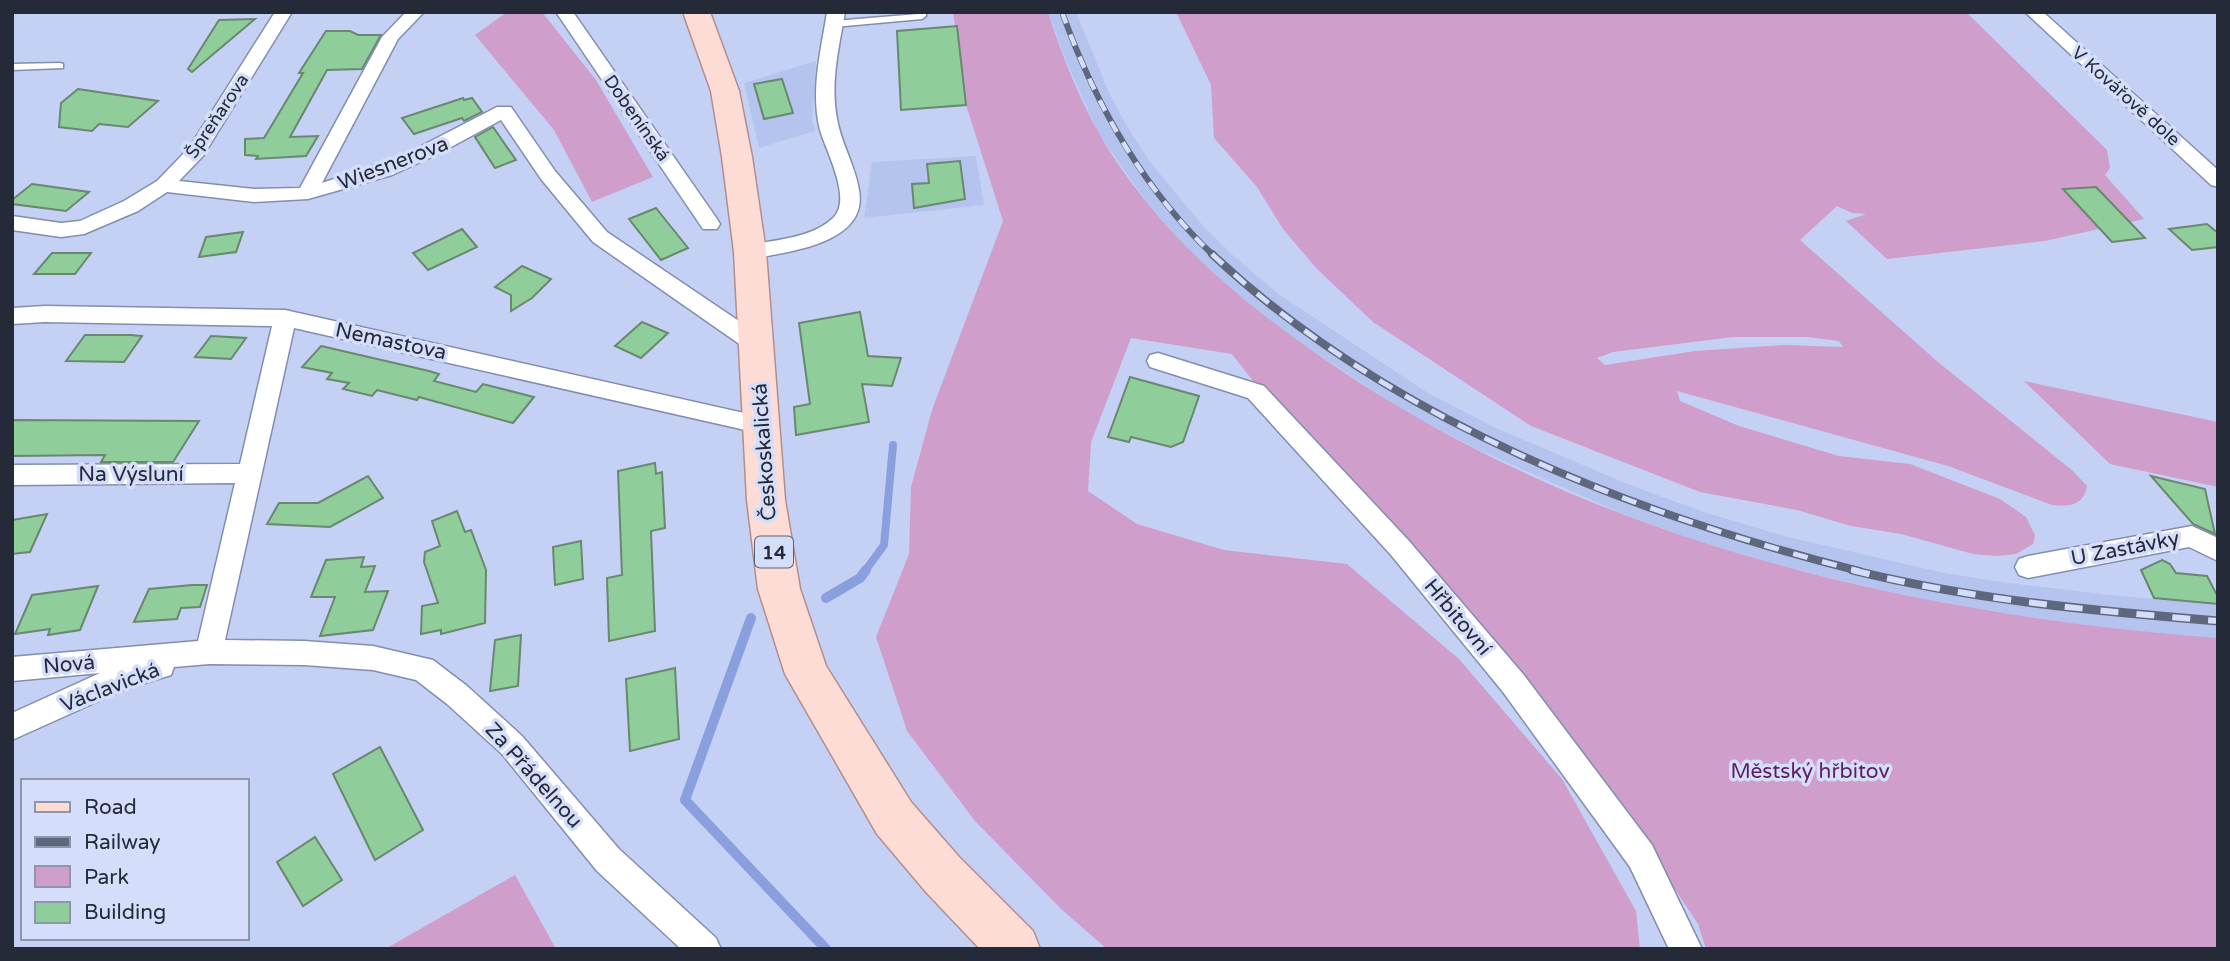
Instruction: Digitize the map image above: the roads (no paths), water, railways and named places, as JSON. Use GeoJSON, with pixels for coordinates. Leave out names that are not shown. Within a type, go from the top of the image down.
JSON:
{"type":"FeatureCollection","features":[{"type":"Feature","properties":{"kind":"main road","name":"Českoskalická"},"geometry":{"type":"LineString","coordinates":[[696,12],[725,91],[750,252],[766,500],[779,589],[807,674],[894,818],[943,875],[1015,949]]}},
{"type":"Feature","properties":{"kind":"street","name":"Špreňarova"},"geometry":{"type":"LineString","coordinates":[[12,223],[61,230],[85,227],[131,206],[164,185],[196,152],[284,12]]}},
{"type":"Feature","properties":{"kind":"street","name":"Wiesnerova"},"geometry":{"type":"LineString","coordinates":[[307,193],[391,37],[416,12]]}},
{"type":"Feature","properties":{"kind":"street","name":"Dobenínská"},"geometry":{"type":"LineString","coordinates":[[564,12],[710,224]]}},
{"type":"Feature","properties":{"kind":"street","name":"V Kovářově dole"},"geometry":{"type":"LineString","coordinates":[[2033,12],[2218,181]]}},
{"type":"Feature","properties":{"kind":"street"},"geometry":{"type":"LineString","coordinates":[[750,252],[816,238],[840,223],[850,210],[850,193],[832,139],[826,109],[835,18]]}},
{"type":"Feature","properties":{"kind":"street","name":"Wiesnerova"},"geometry":{"type":"LineString","coordinates":[[307,193],[368,177],[437,150],[504,111],[548,175],[600,237],[756,344]]}},
{"type":"Feature","properties":{"kind":"street"},"geometry":{"type":"LineString","coordinates":[[164,185],[226,194],[307,193]]}},
{"type":"Feature","properties":{"kind":"street","name":"Nemastova"},"geometry":{"type":"LineString","coordinates":[[12,316],[45,314],[285,318],[762,425]]}},
{"type":"Feature","properties":{"kind":"street"},"geometry":{"type":"LineString","coordinates":[[209,652],[285,318]]}},
{"type":"Feature","properties":{"kind":"street","name":"Hřbitovní"},"geometry":{"type":"LineString","coordinates":[[1158,361],[1255,392],[1400,548],[1513,683],[1641,856],[1686,949]]}},
{"type":"Feature","properties":{"kind":"street","name":"Na Výsluní"},"geometry":{"type":"LineString","coordinates":[[12,475],[250,473]]}},
{"type":"Feature","properties":{"kind":"street","name":"U Zastávky"},"geometry":{"type":"LineString","coordinates":[[2028,567],[2192,536],[2218,551]]}},
{"type":"Feature","properties":{"kind":"street","name":"Nová"},"geometry":{"type":"LineString","coordinates":[[12,668],[209,652]]}},
{"type":"Feature","properties":{"kind":"street","name":"Václavická"},"geometry":{"type":"LineString","coordinates":[[12,727],[117,679],[209,652]]}},
{"type":"Feature","properties":{"kind":"street","name":"Za Přádelnou"},"geometry":{"type":"LineString","coordinates":[[209,652],[304,653],[373,658],[422,669],[457,695],[512,745],[608,860],[705,949]]}},
{"type":"Feature","properties":{"kind":"lane"},"geometry":{"type":"LineString","coordinates":[[835,18],[922,16],[922,12]]}},
{"type":"Feature","properties":{"kind":"lane"},"geometry":{"type":"LineString","coordinates":[[12,67],[60,66]]}},
{"type":"Feature","properties":{"kind":"waterway"},"geometry":{"type":"LineString","coordinates":[[865,571],[884,545],[893,445]]}},
{"type":"Feature","properties":{"kind":"waterway"},"geometry":{"type":"LineString","coordinates":[[826,598],[860,578],[866,570]]}},
{"type":"Feature","properties":{"kind":"waterway"},"geometry":{"type":"LineString","coordinates":[[751,618],[685,800],[826,949]]}},
{"type":"Feature","properties":{"kind":"railway"},"geometry":{"type":"LineString","coordinates":[[1062,12],[1090,79],[1123,143],[1165,202],[1212,254]]}},
{"type":"Feature","properties":{"kind":"railway"},"geometry":{"type":"LineString","coordinates":[[1212,254],[1280,312],[1354,365],[1433,411],[1515,453],[1600,489],[1686,520],[1773,548],[1859,571]]}},
{"type":"Feature","properties":{"kind":"railway"},"geometry":{"type":"LineString","coordinates":[[1852,570],[1988,597],[2218,621]]}},
{"type":"Feature","properties":{"kind":"park label","name":"Městský hřbitov"},"geometry":{"type":"Point","coordinates":[1810,771]}}]}
